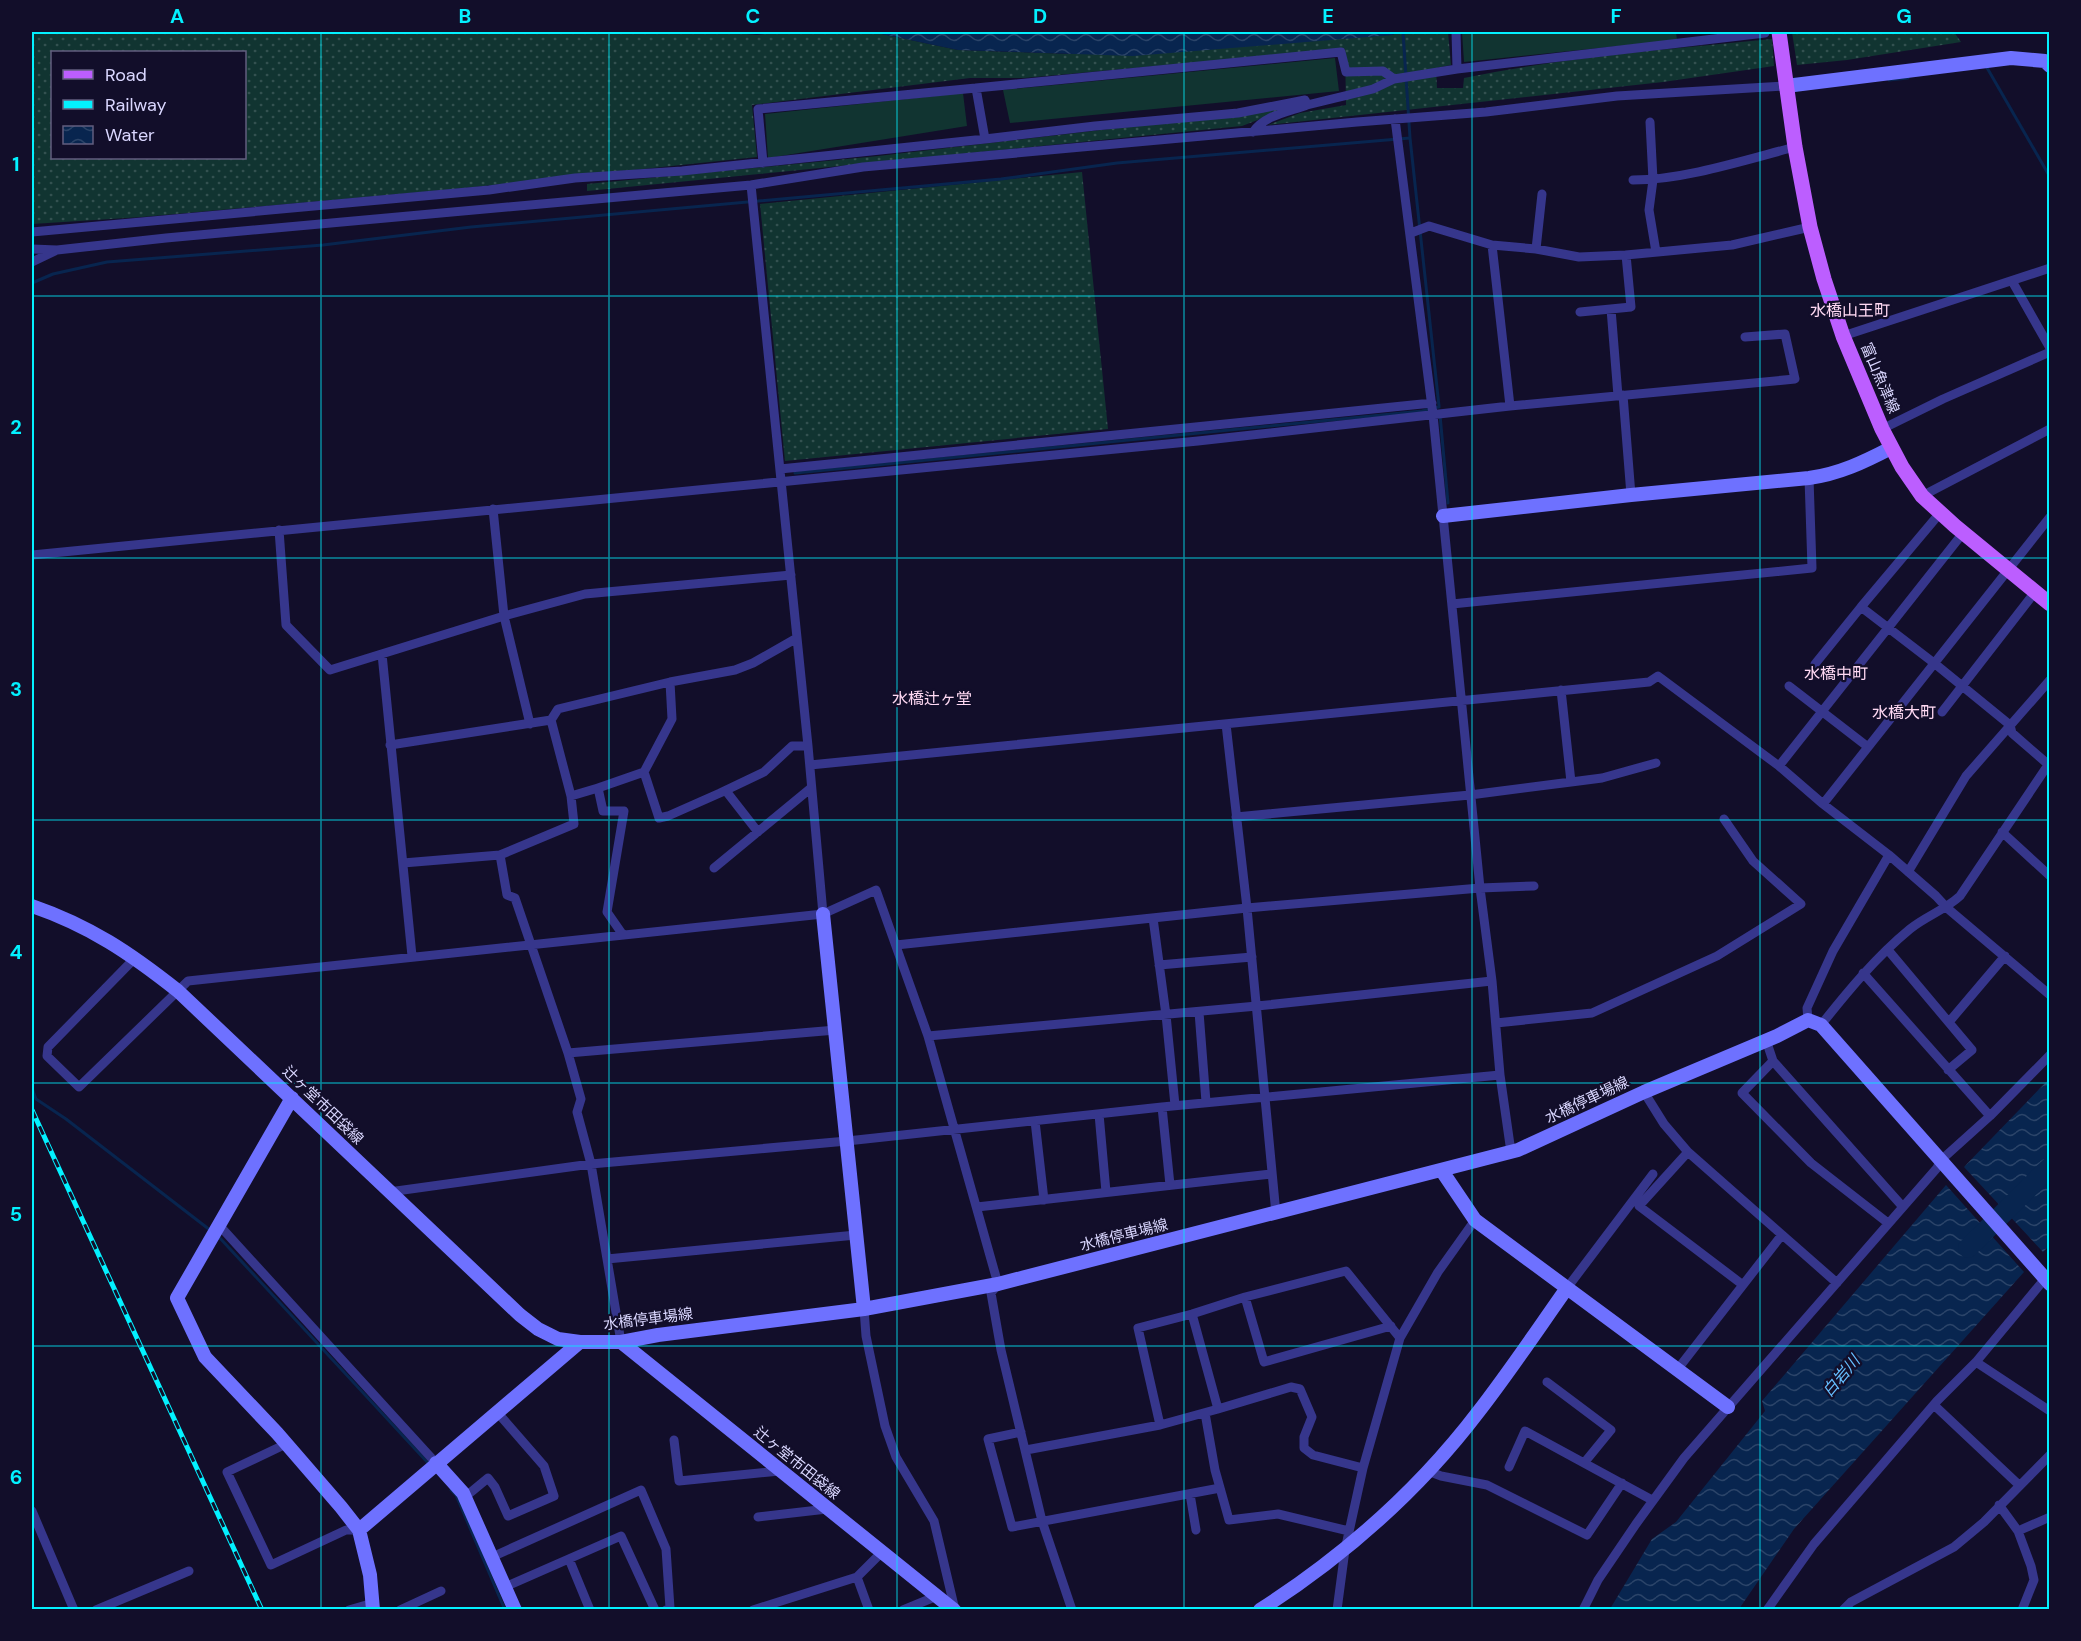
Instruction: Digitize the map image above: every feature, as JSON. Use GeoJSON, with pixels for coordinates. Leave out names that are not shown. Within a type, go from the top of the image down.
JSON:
{"type":"FeatureCollection","features":[{"type":"Feature","properties":{"kind":"main road","name":"富山魚津線"},"geometry":{"type":"LineString","coordinates":[[1772,32],[1784,68],[1795,147],[1810,228],[1824,279],[1843,336],[1891,448],[1922,496],[2049,604]]}},
{"type":"Feature","properties":{"kind":"main road"},"geometry":{"type":"LineString","coordinates":[[1786,86],[2011,58],[2048,63]]}},
{"type":"Feature","properties":{"kind":"main road"},"geometry":{"type":"LineString","coordinates":[[1443,516],[1830,475],[1862,463],[1891,448]]}},
{"type":"Feature","properties":{"kind":"main road","name":"辻ヶ堂市田袋線"},"geometry":{"type":"LineString","coordinates":[[32,906],[59,915],[136,957],[178,991],[520,1315],[538,1329],[558,1339],[580,1342]]}},
{"type":"Feature","properties":{"kind":"main road"},"geometry":{"type":"LineString","coordinates":[[823,914],[864,1309]]}},
{"type":"Feature","properties":{"kind":"main road"},"geometry":{"type":"LineString","coordinates":[[1814,1022],[2045,1277]]}},
{"type":"Feature","properties":{"kind":"main road","name":"水橋停車場線"},"geometry":{"type":"LineString","coordinates":[[580,1342],[621,1342],[658,1335],[864,1309],[998,1284],[1442,1171],[1511,1152],[1539,1141],[1644,1092],[1814,1022]]}},
{"type":"Feature","properties":{"kind":"main road"},"geometry":{"type":"LineString","coordinates":[[292,1098],[177,1298],[205,1357],[286,1444],[359,1530],[370,1575],[373,1606]]}},
{"type":"Feature","properties":{"kind":"main road"},"geometry":{"type":"LineString","coordinates":[[1442,1171],[1474,1220],[1728,1407]]}},
{"type":"Feature","properties":{"kind":"main road"},"geometry":{"type":"LineString","coordinates":[[1260,1610],[1345,1550],[1428,1471],[1479,1412],[1567,1288]]}},
{"type":"Feature","properties":{"kind":"main road"},"geometry":{"type":"LineString","coordinates":[[359,1530],[580,1342]]}},
{"type":"Feature","properties":{"kind":"main road","name":"辻ヶ堂市田袋線"},"geometry":{"type":"LineString","coordinates":[[621,1342],[954,1610]]}},
{"type":"Feature","properties":{"kind":"main road"},"geometry":{"type":"LineString","coordinates":[[436,1463],[465,1497],[515,1610]]}},
{"type":"Feature","properties":{"kind":"street"},"geometry":{"type":"LineString","coordinates":[[1456,32],[1457,69]]}},
{"type":"Feature","properties":{"kind":"street"},"geometry":{"type":"LineString","coordinates":[[1681,32],[1682,43]]}},
{"type":"Feature","properties":{"kind":"street"},"geometry":{"type":"LineString","coordinates":[[1253,132],[1259,124],[1268,119],[1307,105],[1373,89],[1394,79],[1457,69],[1772,32]]}},
{"type":"Feature","properties":{"kind":"street"},"geometry":{"type":"LineString","coordinates":[[763,163],[758,109],[1341,52],[1346,72],[1383,71],[1394,79]]}},
{"type":"Feature","properties":{"kind":"street"},"geometry":{"type":"LineString","coordinates":[[32,249],[57,250],[751,184],[863,167],[1395,118],[1486,112],[1617,96],[1786,86]]}},
{"type":"Feature","properties":{"kind":"street"},"geometry":{"type":"LineString","coordinates":[[976,88],[985,139]]}},
{"type":"Feature","properties":{"kind":"street"},"geometry":{"type":"LineString","coordinates":[[32,232],[489,190],[575,178],[763,163],[1095,126],[1238,113],[1305,100],[1307,105]]}},
{"type":"Feature","properties":{"kind":"street"},"geometry":{"type":"LineString","coordinates":[[1395,118],[1432,403],[1470,795],[1492,981],[1500,1075],[1511,1152]]}},
{"type":"Feature","properties":{"kind":"street"},"geometry":{"type":"LineString","coordinates":[[1650,122],[1653,180],[1649,210],[1656,252]]}},
{"type":"Feature","properties":{"kind":"street"},"geometry":{"type":"LineString","coordinates":[[1633,180],[1653,180],[1795,147]]}},
{"type":"Feature","properties":{"kind":"street"},"geometry":{"type":"LineString","coordinates":[[751,184],[823,914]]}},
{"type":"Feature","properties":{"kind":"street"},"geometry":{"type":"LineString","coordinates":[[1536,249],[1542,194]]}},
{"type":"Feature","properties":{"kind":"street"},"geometry":{"type":"LineString","coordinates":[[1411,233],[1429,226],[1492,245],[1536,249],[1579,257],[1732,245],[1810,228]]}},
{"type":"Feature","properties":{"kind":"street"},"geometry":{"type":"LineString","coordinates":[[1492,245],[1510,406]]}},
{"type":"Feature","properties":{"kind":"street"},"geometry":{"type":"LineString","coordinates":[[32,262],[57,250]]}},
{"type":"Feature","properties":{"kind":"street"},"geometry":{"type":"LineString","coordinates":[[1580,312],[1631,307],[1626,255]]}},
{"type":"Feature","properties":{"kind":"street"},"geometry":{"type":"LineString","coordinates":[[1843,336],[2049,268]]}},
{"type":"Feature","properties":{"kind":"street"},"geometry":{"type":"LineString","coordinates":[[1882,429],[2049,350],[2012,281]]}},
{"type":"Feature","properties":{"kind":"street"},"geometry":{"type":"LineString","coordinates":[[1611,309],[1631,495]]}},
{"type":"Feature","properties":{"kind":"street"},"geometry":{"type":"LineString","coordinates":[[32,555],[1210,440],[1510,406],[1795,379],[1785,334],[1745,337]]}},
{"type":"Feature","properties":{"kind":"street"},"geometry":{"type":"LineString","coordinates":[[780,469],[1432,403]]}},
{"type":"Feature","properties":{"kind":"street"},"geometry":{"type":"LineString","coordinates":[[1922,496],[2049,429]]}},
{"type":"Feature","properties":{"kind":"street"},"geometry":{"type":"LineString","coordinates":[[1452,604],[1812,568],[1809,478]]}},
{"type":"Feature","properties":{"kind":"street"},"geometry":{"type":"LineString","coordinates":[[493,509],[504,616],[530,724]]}},
{"type":"Feature","properties":{"kind":"street"},"geometry":{"type":"LineString","coordinates":[[1815,664],[1940,513]]}},
{"type":"Feature","properties":{"kind":"street"},"geometry":{"type":"LineString","coordinates":[[1823,804],[2049,516]]}},
{"type":"Feature","properties":{"kind":"street"},"geometry":{"type":"LineString","coordinates":[[279,530],[286,625],[330,670],[504,616],[585,594],[791,575]]}},
{"type":"Feature","properties":{"kind":"street"},"geometry":{"type":"LineString","coordinates":[[1779,766],[1964,533]]}},
{"type":"Feature","properties":{"kind":"street"},"geometry":{"type":"LineString","coordinates":[[1942,712],[2034,592]]}},
{"type":"Feature","properties":{"kind":"street"},"geometry":{"type":"LineString","coordinates":[[1861,607],[2010,725],[2012,733],[2049,764],[1960,896],[1947,908],[1937,911],[1910,929],[1814,1022],[1807,1008],[1833,951],[1889,855]]}},
{"type":"Feature","properties":{"kind":"street"},"geometry":{"type":"LineString","coordinates":[[390,745],[551,720],[558,709],[670,682],[735,670],[753,663],[797,638]]}},
{"type":"Feature","properties":{"kind":"street"},"geometry":{"type":"LineString","coordinates":[[382,654],[412,956]]}},
{"type":"Feature","properties":{"kind":"street"},"geometry":{"type":"LineString","coordinates":[[810,765],[1648,682],[1658,676],[1779,766],[1823,804],[1889,855],[2049,995]]}},
{"type":"Feature","properties":{"kind":"street"},"geometry":{"type":"LineString","coordinates":[[1908,872],[1966,776],[2049,680]]}},
{"type":"Feature","properties":{"kind":"street"},"geometry":{"type":"LineString","coordinates":[[571,796],[644,772],[672,718],[670,682]]}},
{"type":"Feature","properties":{"kind":"street"},"geometry":{"type":"LineString","coordinates":[[1789,686],[1868,747]]}},
{"type":"Feature","properties":{"kind":"street"},"geometry":{"type":"LineString","coordinates":[[1561,690],[1571,782]]}},
{"type":"Feature","properties":{"kind":"street"},"geometry":{"type":"LineString","coordinates":[[402,863],[500,855],[574,824],[571,796],[551,720]]}},
{"type":"Feature","properties":{"kind":"street"},"geometry":{"type":"LineString","coordinates":[[1226,724],[1247,908],[1276,1214]]}},
{"type":"Feature","properties":{"kind":"street"},"geometry":{"type":"LineString","coordinates":[[644,772],[659,818],[726,791],[764,772],[792,747],[808,746]]}},
{"type":"Feature","properties":{"kind":"street"},"geometry":{"type":"LineString","coordinates":[[1236,817],[1470,795],[1602,778],[1656,763]]}},
{"type":"Feature","properties":{"kind":"street"},"geometry":{"type":"LineString","coordinates":[[598,788],[603,811],[624,811],[607,912],[623,935]]}},
{"type":"Feature","properties":{"kind":"street"},"geometry":{"type":"LineString","coordinates":[[714,868],[812,789]]}},
{"type":"Feature","properties":{"kind":"street"},"geometry":{"type":"LineString","coordinates":[[726,791],[758,832]]}},
{"type":"Feature","properties":{"kind":"street"},"geometry":{"type":"LineString","coordinates":[[1496,1023],[1592,1013],[1717,956],[1801,904],[1753,861],[1724,819]]}},
{"type":"Feature","properties":{"kind":"street"},"geometry":{"type":"LineString","coordinates":[[2002,832],[2049,876]]}},
{"type":"Feature","properties":{"kind":"street"},"geometry":{"type":"LineString","coordinates":[[500,855],[507,895],[515,898],[568,1053],[581,1099],[577,1112],[591,1164],[621,1342]]}},
{"type":"Feature","properties":{"kind":"street"},"geometry":{"type":"LineString","coordinates":[[896,945],[1247,908],[1480,888],[1533,886]]}},
{"type":"Feature","properties":{"kind":"street"},"geometry":{"type":"LineString","coordinates":[[136,957],[48,1047],[47,1056],[79,1087],[188,981],[823,914],[876,890],[928,1036],[998,1284],[991,1293],[1001,1350],[1042,1521],[1072,1610]]}},
{"type":"Feature","properties":{"kind":"street"},"geometry":{"type":"LineString","coordinates":[[1153,918],[1175,1105]]}},
{"type":"Feature","properties":{"kind":"street"},"geometry":{"type":"LineString","coordinates":[[1888,950],[1972,1050],[1948,1070]]}},
{"type":"Feature","properties":{"kind":"street"},"geometry":{"type":"LineString","coordinates":[[1948,1022],[2005,956]]}},
{"type":"Feature","properties":{"kind":"street"},"geometry":{"type":"LineString","coordinates":[[1159,965],[1252,957]]}},
{"type":"Feature","properties":{"kind":"street"},"geometry":{"type":"LineString","coordinates":[[1863,973],[1990,1116]]}},
{"type":"Feature","properties":{"kind":"street"},"geometry":{"type":"LineString","coordinates":[[928,1036],[1199,1012],[1492,981]]}},
{"type":"Feature","properties":{"kind":"street"},"geometry":{"type":"LineString","coordinates":[[1199,1012],[1206,1102]]}},
{"type":"Feature","properties":{"kind":"street"},"geometry":{"type":"LineString","coordinates":[[568,1053],[836,1030]]}},
{"type":"Feature","properties":{"kind":"street"},"geometry":{"type":"LineString","coordinates":[[1766,1040],[1773,1061],[1903,1207]]}},
{"type":"Feature","properties":{"kind":"street"},"geometry":{"type":"LineString","coordinates":[[1583,1610],[1598,1580],[1652,1500],[1728,1407],[1937,1168],[1945,1165],[2049,1055]]}},
{"type":"Feature","properties":{"kind":"street"},"geometry":{"type":"LineString","coordinates":[[1773,1061],[1742,1093],[1810,1162],[1887,1223]]}},
{"type":"Feature","properties":{"kind":"street"},"geometry":{"type":"LineString","coordinates":[[389,1192],[591,1164],[847,1141],[1175,1105],[1500,1075]]}},
{"type":"Feature","properties":{"kind":"street"},"geometry":{"type":"LineString","coordinates":[[1644,1092],[1664,1124],[1688,1152],[1837,1283]]}},
{"type":"Feature","properties":{"kind":"street"},"geometry":{"type":"LineString","coordinates":[[1162,1107],[1170,1185]]}},
{"type":"Feature","properties":{"kind":"street"},"geometry":{"type":"LineString","coordinates":[[1099,1114],[1106,1192]]}},
{"type":"Feature","properties":{"kind":"street"},"geometry":{"type":"LineString","coordinates":[[1035,1121],[1044,1200]]}},
{"type":"Feature","properties":{"kind":"street"},"geometry":{"type":"LineString","coordinates":[[1635,1203],[1688,1152]]}},
{"type":"Feature","properties":{"kind":"street"},"geometry":{"type":"LineString","coordinates":[[977,1207],[1271,1174]]}},
{"type":"Feature","properties":{"kind":"street"},"geometry":{"type":"LineString","coordinates":[[1567,1288],[1635,1203],[1653,1174]]}},
{"type":"Feature","properties":{"kind":"street"},"geometry":{"type":"LineString","coordinates":[[1635,1203],[1743,1285]]}},
{"type":"Feature","properties":{"kind":"street"},"geometry":{"type":"LineString","coordinates":[[1337,1610],[1345,1550],[1363,1468],[1400,1338],[1438,1272],[1474,1220]]}},
{"type":"Feature","properties":{"kind":"street"},"geometry":{"type":"LineString","coordinates":[[219,1225],[436,1463]]}},
{"type":"Feature","properties":{"kind":"street"},"geometry":{"type":"LineString","coordinates":[[607,1258],[856,1235]]}},
{"type":"Feature","properties":{"kind":"street"},"geometry":{"type":"LineString","coordinates":[[1677,1370],[1781,1236]]}},
{"type":"Feature","properties":{"kind":"street"},"geometry":{"type":"LineString","coordinates":[[1160,1425],[1138,1328],[1346,1271],[1400,1338]]}},
{"type":"Feature","properties":{"kind":"street"},"geometry":{"type":"LineString","coordinates":[[1767,1610],[1814,1544],[1934,1405],[1976,1362],[2045,1277]]}},
{"type":"Feature","properties":{"kind":"street"},"geometry":{"type":"LineString","coordinates":[[1245,1297],[1264,1362],[1391,1326]]}},
{"type":"Feature","properties":{"kind":"street"},"geometry":{"type":"LineString","coordinates":[[864,1309],[866,1336],[885,1426],[896,1457],[934,1521],[954,1610]]}},
{"type":"Feature","properties":{"kind":"street"},"geometry":{"type":"LineString","coordinates":[[1192,1314],[1218,1410]]}},
{"type":"Feature","properties":{"kind":"street"},"geometry":{"type":"LineString","coordinates":[[1976,1362],[2049,1411]]}},
{"type":"Feature","properties":{"kind":"street"},"geometry":{"type":"LineString","coordinates":[[1547,1382],[1611,1430],[1584,1463]]}},
{"type":"Feature","properties":{"kind":"street"},"geometry":{"type":"LineString","coordinates":[[1026,1449],[1160,1425],[1291,1387],[1300,1389],[1312,1418],[1304,1437],[1304,1448],[1313,1455],[1363,1468]]}},
{"type":"Feature","properties":{"kind":"street"},"geometry":{"type":"LineString","coordinates":[[1934,1405],[2019,1485]]}},
{"type":"Feature","properties":{"kind":"street"},"geometry":{"type":"LineString","coordinates":[[465,1497],[488,1478],[495,1487],[508,1516],[554,1496],[543,1466],[497,1412]]}},
{"type":"Feature","properties":{"kind":"street"},"geometry":{"type":"LineString","coordinates":[[1205,1413],[1229,1520],[1278,1514],[1349,1531]]}},
{"type":"Feature","properties":{"kind":"street"},"geometry":{"type":"LineString","coordinates":[[1509,1467],[1525,1431],[1652,1500]]}},
{"type":"Feature","properties":{"kind":"street"},"geometry":{"type":"LineString","coordinates":[[1021,1432],[988,1439],[1012,1527],[1220,1488]]}},
{"type":"Feature","properties":{"kind":"street"},"geometry":{"type":"LineString","coordinates":[[674,1440],[679,1481],[780,1471]]}},
{"type":"Feature","properties":{"kind":"street"},"geometry":{"type":"LineString","coordinates":[[286,1444],[227,1472],[271,1565],[346,1530],[359,1530]]}},
{"type":"Feature","properties":{"kind":"street"},"geometry":{"type":"LineString","coordinates":[[1843,1610],[1954,1546],[1984,1522],[2049,1455]]}},
{"type":"Feature","properties":{"kind":"street"},"geometry":{"type":"LineString","coordinates":[[1428,1471],[1441,1476],[1487,1485],[1587,1535],[1622,1483]]}},
{"type":"Feature","properties":{"kind":"street"},"geometry":{"type":"LineString","coordinates":[[492,1557],[641,1490],[666,1549],[670,1608],[666,1610]]}},
{"type":"Feature","properties":{"kind":"street"},"geometry":{"type":"LineString","coordinates":[[1190,1494],[1196,1530]]}},
{"type":"Feature","properties":{"kind":"street"},"geometry":{"type":"LineString","coordinates":[[2000,1506],[2018,1531],[2034,1580],[2022,1610]]}},
{"type":"Feature","properties":{"kind":"street"},"geometry":{"type":"LineString","coordinates":[[758,1517],[827,1509]]}},
{"type":"Feature","properties":{"kind":"street"},"geometry":{"type":"LineString","coordinates":[[32,1511],[74,1610]]}},
{"type":"Feature","properties":{"kind":"street"},"geometry":{"type":"LineString","coordinates":[[2018,1531],[2049,1517]]}},
{"type":"Feature","properties":{"kind":"street"},"geometry":{"type":"LineString","coordinates":[[505,1587],[621,1536],[655,1610]]}},
{"type":"Feature","properties":{"kind":"street"},"geometry":{"type":"LineString","coordinates":[[753,1610],[857,1577],[882,1552]]}},
{"type":"Feature","properties":{"kind":"street"},"geometry":{"type":"LineString","coordinates":[[569,1559],[590,1610]]}},
{"type":"Feature","properties":{"kind":"street"},"geometry":{"type":"LineString","coordinates":[[96,1610],[189,1571]]}},
{"type":"Feature","properties":{"kind":"street"},"geometry":{"type":"LineString","coordinates":[[857,1577],[868,1609]]}},
{"type":"Feature","properties":{"kind":"street"},"geometry":{"type":"LineString","coordinates":[[400,1610],[441,1591]]}},
{"type":"Feature","properties":{"kind":"street"},"geometry":{"type":"LineString","coordinates":[[903,1610],[937,1596]]}},
{"type":"Feature","properties":{"kind":"street"},"geometry":{"type":"LineString","coordinates":[[349,1610],[373,1606]]}},
{"type":"Feature","properties":{"kind":"green space"},"geometry":{"type":"Polygon","coordinates":[[[32,32],[725,32],[757,35],[778,32],[872,32],[958,50],[1069,54],[1392,35],[1399,32],[1448,32],[1451,65],[1436,68],[1437,88],[1463,88],[1464,78],[1541,64],[1772,39],[1774,66],[1663,82],[1268,125],[1300,113],[1346,105],[1345,49],[1024,78],[970,78],[752,105],[757,157],[445,190],[142,217],[32,224],[32,32]]]}},
{"type":"Feature","properties":{"kind":"green space"},"geometry":{"type":"Polygon","coordinates":[[[1462,32],[1676,32],[1677,40],[1464,62],[1462,32]]]}},
{"type":"Feature","properties":{"kind":"green space"},"geometry":{"type":"Polygon","coordinates":[[[1792,32],[1954,32],[1961,42],[1847,60],[1797,65],[1792,32]]]}},
{"type":"Feature","properties":{"kind":"green space"},"geometry":{"type":"Polygon","coordinates":[[[1335,58],[1339,91],[1010,123],[1003,90],[1335,58]]]}},
{"type":"Feature","properties":{"kind":"green space"},"geometry":{"type":"Polygon","coordinates":[[[963,93],[967,126],[768,158],[765,114],[963,93]]]}},
{"type":"Feature","properties":{"kind":"green space"},"geometry":{"type":"Polygon","coordinates":[[[1289,108],[1242,126],[587,191],[587,184],[878,156],[1289,108]]]}},
{"type":"Feature","properties":{"kind":"green space"},"geometry":{"type":"Polygon","coordinates":[[[1082,172],[1108,429],[785,461],[760,204],[1082,172]]]}},
{"type":"Feature","properties":{"kind":"water"},"geometry":{"type":"Polygon","coordinates":[[[872,32],[1399,32],[1392,35],[1133,56],[958,50],[872,32]]]}},
{"type":"Feature","properties":{"kind":"water"},"geometry":{"type":"Polygon","coordinates":[[[2049,1079],[2050,1245],[2043,1252],[1964,1167],[2049,1079]]]}},
{"type":"Feature","properties":{"kind":"water"},"geometry":{"type":"Polygon","coordinates":[[[1946,1185],[2024,1272],[1794,1529],[1739,1609],[1610,1609],[1652,1539],[1676,1522],[1765,1411],[1762,1401],[1946,1185]]]}},
{"type":"Feature","properties":{"kind":"waterway"},"geometry":{"type":"LineString","coordinates":[[1403,32],[1410,138],[1439,406]]}},
{"type":"Feature","properties":{"kind":"waterway"},"geometry":{"type":"LineString","coordinates":[[1986,66],[2050,177]]}},
{"type":"Feature","properties":{"kind":"waterway"},"geometry":{"type":"LineString","coordinates":[[1889,80],[1908,78]]}},
{"type":"Feature","properties":{"kind":"waterway"},"geometry":{"type":"LineString","coordinates":[[32,283],[53,274],[107,262],[323,245],[471,227],[1001,179],[1117,163],[1410,138]]}},
{"type":"Feature","properties":{"kind":"waterway"},"geometry":{"type":"LineString","coordinates":[[795,473],[1422,411],[1439,407]]}},
{"type":"Feature","properties":{"kind":"waterway"},"geometry":{"type":"LineString","coordinates":[[1440,415],[1448,503]]}},
{"type":"Feature","properties":{"kind":"waterway"},"geometry":{"type":"LineString","coordinates":[[32,1088],[36,1099],[66,1119],[210,1230]]}},
{"type":"Feature","properties":{"kind":"waterway","name":"白岩川"},"geometry":{"type":"LineString","coordinates":[[1968,1248],[2050,1167]]}},
{"type":"Feature","properties":{"kind":"waterway"},"geometry":{"type":"LineString","coordinates":[[218,1236],[429,1464]]}},
{"type":"Feature","properties":{"kind":"waterway"},"geometry":{"type":"LineString","coordinates":[[451,1490],[456,1495],[505,1610]]}},
{"type":"Feature","properties":{"kind":"railway"},"geometry":{"type":"LineString","coordinates":[[32,1110],[262,1610]]}},
{"type":"Feature","properties":{"kind":"district","name":"水橋山王町"},"geometry":{"type":"Point","coordinates":[1850,310]}},
{"type":"Feature","properties":{"kind":"district","name":"水橋中町"},"geometry":{"type":"Point","coordinates":[1836,673]}},
{"type":"Feature","properties":{"kind":"district","name":"水橋辻ヶ堂"},"geometry":{"type":"Point","coordinates":[932,698]}},
{"type":"Feature","properties":{"kind":"district","name":"水橋大町"},"geometry":{"type":"Point","coordinates":[1904,712]}}]}
